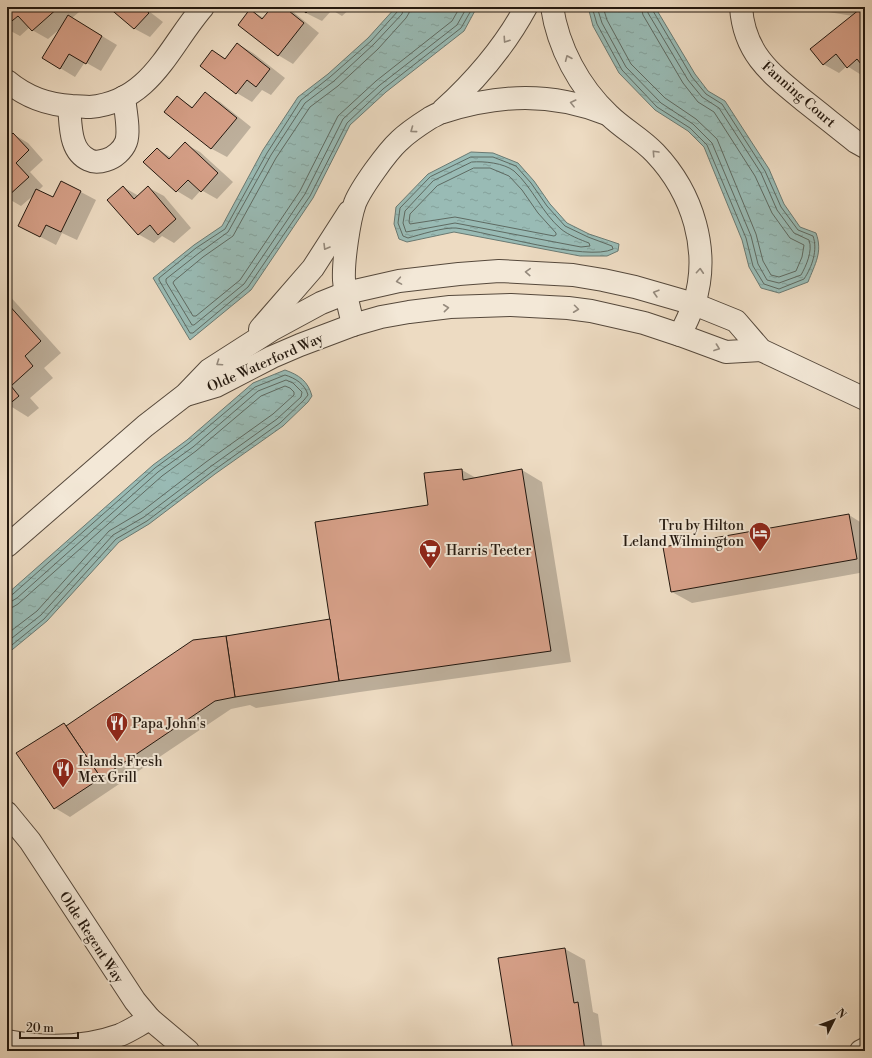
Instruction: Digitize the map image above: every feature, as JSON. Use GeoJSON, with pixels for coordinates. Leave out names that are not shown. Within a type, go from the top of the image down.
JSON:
{"type":"FeatureCollection","features":[{"type":"Feature","properties":{"kind":"street"},"geometry":{"type":"LineString","coordinates":[[7,81],[28,95],[49,103],[90,107],[107,104],[124,97],[142,85],[159,67],[203,7]]}},
{"type":"Feature","properties":{"kind":"street"},"geometry":{"type":"LineString","coordinates":[[442,112],[495,55],[526,7]]}},
{"type":"Feature","properties":{"kind":"street"},"geometry":{"type":"LineString","coordinates":[[552,7],[560,39],[571,66],[583,86],[610,116],[642,140],[668,168],[686,198],[694,218],[701,253],[699,283],[694,304],[680,334]]}},
{"type":"Feature","properties":{"kind":"street","name":"Fanning Court"},"geometry":{"type":"LineString","coordinates":[[741,7],[743,23],[749,43],[757,57],[766,68],[780,82],[865,148]]}},
{"type":"Feature","properties":{"kind":"street"},"geometry":{"type":"LineString","coordinates":[[68,106],[73,144],[77,152],[92,162],[100,162],[108,160],[116,155],[126,143],[128,135],[124,97]]}},
{"type":"Feature","properties":{"kind":"street"},"geometry":{"type":"LineString","coordinates":[[238,350],[266,323],[313,268],[381,162],[398,142],[431,118],[442,112],[481,101],[501,98],[532,97],[554,99],[571,103],[590,108],[610,116]]}},
{"type":"Feature","properties":{"kind":"street"},"geometry":{"type":"LineString","coordinates":[[353,325],[346,293],[344,272],[349,230],[355,203]]}},
{"type":"Feature","properties":{"kind":"street","name":"Olde Waterford Way"},"geometry":{"type":"LineString","coordinates":[[7,546],[139,431],[184,395],[209,370],[238,350],[293,317],[346,293],[399,281],[432,276],[499,271],[573,275],[636,287],[694,304],[736,321],[761,350]]}},
{"type":"Feature","properties":{"kind":"street","name":"Olde Waterford Way"},"geometry":{"type":"LineString","coordinates":[[184,395],[216,386],[272,357],[353,325],[382,317],[450,307],[511,305],[568,308],[591,311],[644,323],[680,334],[726,352],[761,350]]}},
{"type":"Feature","properties":{"kind":"street"},"geometry":{"type":"LineString","coordinates":[[761,350],[865,399]]}},
{"type":"Feature","properties":{"kind":"street","name":"Olde Regent Way"},"geometry":{"type":"LineString","coordinates":[[7,813],[30,841],[135,1001],[150,1019],[188,1051]]}},
{"type":"Feature","properties":{"kind":"street"},"geometry":{"type":"LineString","coordinates":[[7,1042],[25,1045],[59,1046],[71,1046],[98,1042],[121,1034],[150,1019]]}},
{"type":"Feature","properties":{"kind":"street"},"geometry":{"type":"LineString","coordinates":[[861,1051],[865,1049]]}},
{"type":"Feature","properties":{"kind":"water"},"geometry":{"type":"Polygon","coordinates":[[[396,7],[477,7],[464,31],[386,92],[350,125],[313,198],[251,290],[190,340],[153,278],[194,245],[222,226],[263,150],[298,97],[328,74],[368,38],[396,7]]]}},
{"type":"Feature","properties":{"kind":"water"},"geometry":{"type":"Polygon","coordinates":[[[588,7],[655,7],[695,74],[708,91],[725,101],[769,169],[784,204],[800,227],[816,233],[819,246],[817,258],[808,282],[779,293],[761,288],[749,267],[742,240],[704,147],[688,131],[655,110],[619,73],[593,26],[588,7]]]}},
{"type":"Feature","properties":{"kind":"water"},"geometry":{"type":"Polygon","coordinates":[[[471,152],[493,153],[518,163],[567,223],[589,234],[619,244],[618,251],[607,256],[580,256],[454,232],[407,242],[399,239],[394,224],[396,207],[428,174],[471,152]]]}},
{"type":"Feature","properties":{"kind":"water"},"geometry":{"type":"Polygon","coordinates":[[[285,370],[299,376],[308,386],[312,396],[308,402],[283,426],[215,474],[149,524],[119,542],[47,621],[7,654],[7,594],[153,465],[187,440],[253,383],[285,370]]]}},
{"type":"Feature","properties":{"kind":"building"},"geometry":{"type":"Polygon","coordinates":[[[7,7],[59,7],[32,31],[18,16],[7,25],[7,7]]]}},
{"type":"Feature","properties":{"kind":"building"},"geometry":{"type":"Polygon","coordinates":[[[108,7],[142,7],[149,13],[134,29],[108,7]]]}},
{"type":"Feature","properties":{"kind":"building"},"geometry":{"type":"Polygon","coordinates":[[[272,7],[284,7],[304,23],[278,56],[238,25],[250,9],[262,19],[272,7]]]}},
{"type":"Feature","properties":{"kind":"building"},"geometry":{"type":"Polygon","coordinates":[[[299,7],[312,7],[306,13],[299,7]]]}},
{"type":"Feature","properties":{"kind":"building"},"geometry":{"type":"Polygon","coordinates":[[[860,9],[865,16],[865,61],[861,64],[857,59],[847,68],[836,54],[823,65],[810,49],[860,9]]]}},
{"type":"Feature","properties":{"kind":"building"},"geometry":{"type":"Polygon","coordinates":[[[68,15],[102,36],[86,64],[69,54],[60,69],[42,58],[68,15]]]}},
{"type":"Feature","properties":{"kind":"building"},"geometry":{"type":"Polygon","coordinates":[[[237,43],[270,69],[256,87],[247,80],[236,94],[200,66],[212,50],[225,59],[237,43]]]}},
{"type":"Feature","properties":{"kind":"building"},"geometry":{"type":"Polygon","coordinates":[[[205,92],[237,118],[211,149],[164,112],[177,96],[192,108],[205,92]]]}},
{"type":"Feature","properties":{"kind":"building"},"geometry":{"type":"Polygon","coordinates":[[[13,133],[29,150],[16,163],[29,177],[7,197],[7,139],[13,133]]]}},
{"type":"Feature","properties":{"kind":"building"},"geometry":{"type":"Polygon","coordinates":[[[185,142],[218,173],[201,192],[188,180],[176,192],[143,162],[157,148],[169,159],[185,142]]]}},
{"type":"Feature","properties":{"kind":"building"},"geometry":{"type":"Polygon","coordinates":[[[61,181],[81,191],[61,232],[46,225],[40,237],[18,226],[36,189],[53,197],[61,181]]]}},
{"type":"Feature","properties":{"kind":"building"},"geometry":{"type":"Polygon","coordinates":[[[123,186],[134,199],[148,186],[176,219],[158,235],[150,225],[138,235],[107,200],[123,186]]]}},
{"type":"Feature","properties":{"kind":"building"},"geometry":{"type":"Polygon","coordinates":[[[7,303],[41,341],[25,356],[33,366],[11,386],[19,396],[7,406],[7,303]]]}},
{"type":"Feature","properties":{"kind":"building","name":"Harris Teeter"},"geometry":{"type":"Polygon","coordinates":[[[462,469],[463,480],[522,469],[551,651],[339,681],[315,522],[428,505],[424,473],[462,469]]]}},
{"type":"Feature","properties":{"kind":"building","name":"Tru by Hilton Leland Wilmington"},"geometry":{"type":"Polygon","coordinates":[[[849,514],[857,559],[671,592],[663,547],[849,514]]]}},
{"type":"Feature","properties":{"kind":"building"},"geometry":{"type":"Polygon","coordinates":[[[330,619],[339,681],[235,697],[226,636],[330,619]]]}},
{"type":"Feature","properties":{"kind":"building"},"geometry":{"type":"Polygon","coordinates":[[[226,636],[235,697],[215,701],[101,778],[66,726],[193,640],[226,636]]]}},
{"type":"Feature","properties":{"kind":"building"},"geometry":{"type":"Polygon","coordinates":[[[64,723],[101,778],[54,809],[16,753],[64,723]]]}},
{"type":"Feature","properties":{"kind":"building"},"geometry":{"type":"Polygon","coordinates":[[[565,948],[574,1003],[578,1002],[585,1051],[513,1051],[498,958],[565,948]]]}},
{"type":"Feature","properties":{"kind":"place","name":"Tru by Hilton Leland Wilmington"},"geometry":{"type":"Point","coordinates":[760,552]}},
{"type":"Feature","properties":{"kind":"place","name":"Harris Teeter"},"geometry":{"type":"Point","coordinates":[430,570]}},
{"type":"Feature","properties":{"kind":"place","name":"Papa John's"},"geometry":{"type":"Point","coordinates":[117,742]}},
{"type":"Feature","properties":{"kind":"place","name":"Islands Fresh Mex Grill"},"geometry":{"type":"Point","coordinates":[63,788]}}]}
